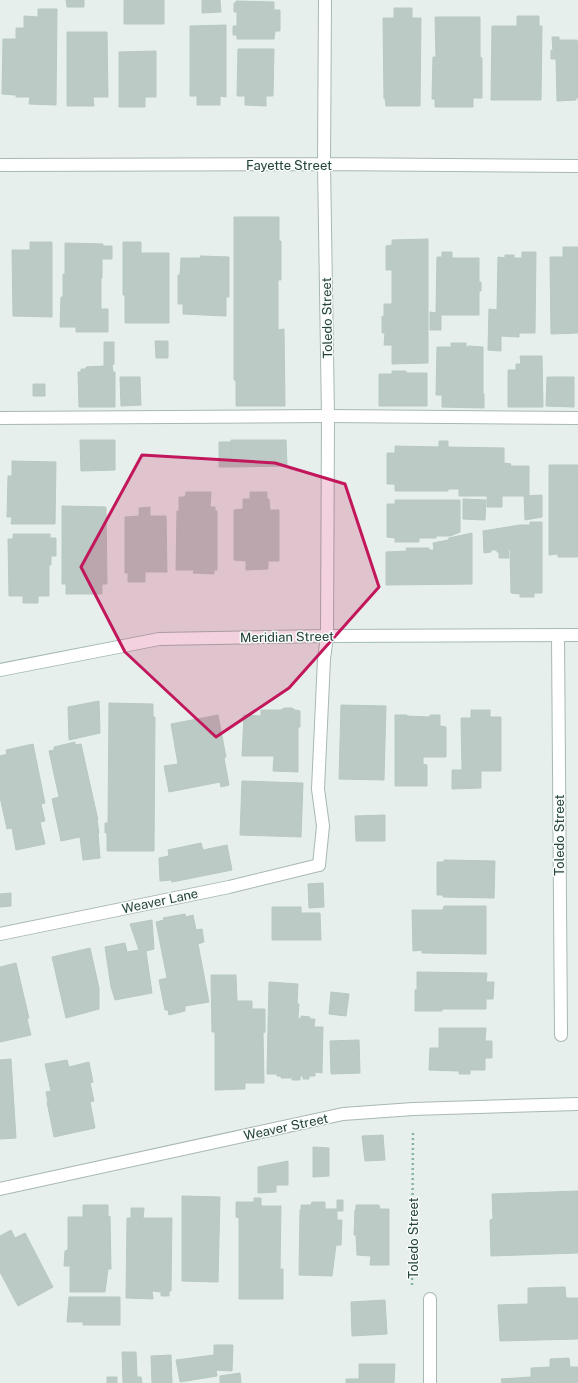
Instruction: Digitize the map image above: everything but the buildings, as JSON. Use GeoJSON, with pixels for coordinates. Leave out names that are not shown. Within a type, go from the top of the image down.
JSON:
{"type":"FeatureCollection","features":[{"type":"Feature","properties":{"kind":"street","name":"Toledo Street"},"geometry":{"type":"LineString","coordinates":[[320,865],[323,826],[318,789],[323,678],[327,636],[328,416],[324,164],[325,0]]}},
{"type":"Feature","properties":{"kind":"street","name":"Fayette Street"},"geometry":{"type":"LineString","coordinates":[[0,165],[324,164],[578,166]]}},
{"type":"Feature","properties":{"kind":"street"},"geometry":{"type":"LineString","coordinates":[[0,418],[328,416],[578,418]]}},
{"type":"Feature","properties":{"kind":"street","name":"Toledo Street"},"geometry":{"type":"LineString","coordinates":[[558,635],[561,1035]]}},
{"type":"Feature","properties":{"kind":"street","name":"Meridian Street"},"geometry":{"type":"LineString","coordinates":[[0,670],[159,639],[327,636],[578,635]]}},
{"type":"Feature","properties":{"kind":"street","name":"Weaver Lane"},"geometry":{"type":"LineString","coordinates":[[0,934],[229,887],[320,865]]}},
{"type":"Feature","properties":{"kind":"street","name":"Weaver Street"},"geometry":{"type":"LineString","coordinates":[[0,1190],[343,1114],[413,1109],[578,1104]]}},
{"type":"Feature","properties":{"kind":"street"},"geometry":{"type":"LineString","coordinates":[[430,1299],[430,1383]]}},
{"type":"Feature","properties":{"kind":"path","name":"Toledo Street"},"geometry":{"type":"LineString","coordinates":[[413,1109],[412,1286],[430,1299]]}},
{"type":"Feature","properties":{"kind":"highlighted area"},"geometry":{"type":"Polygon","coordinates":[[[142,455],[275,463],[345,484],[379,587],[289,688],[216,737],[125,652],[81,567],[142,455]]]}}]}
